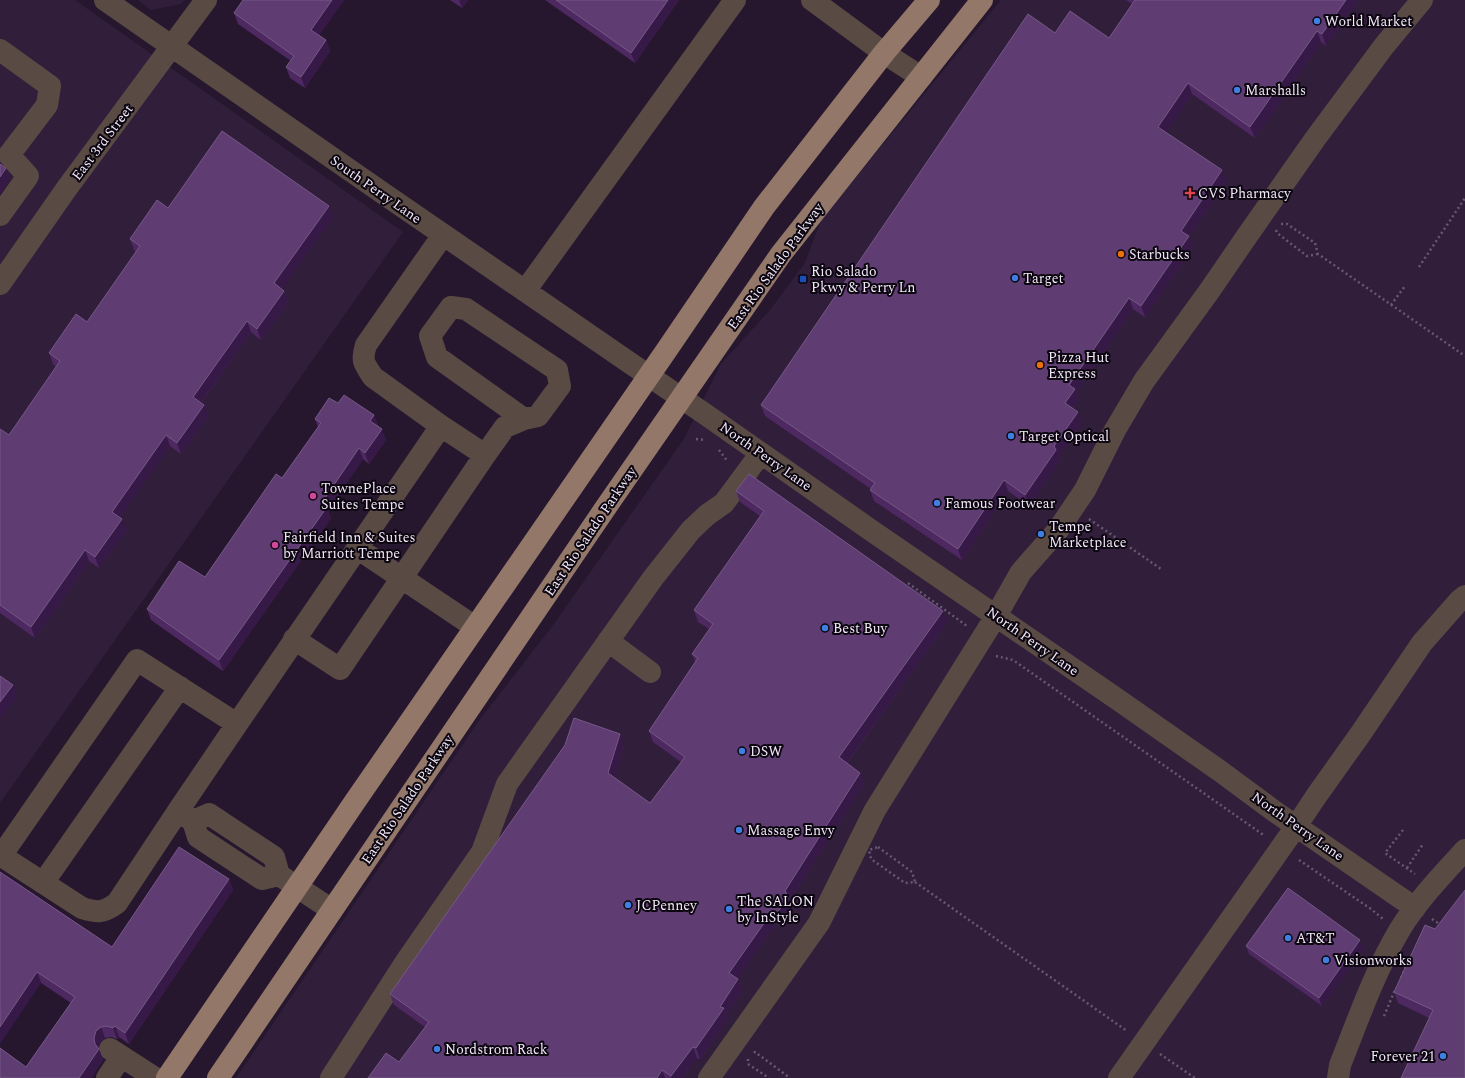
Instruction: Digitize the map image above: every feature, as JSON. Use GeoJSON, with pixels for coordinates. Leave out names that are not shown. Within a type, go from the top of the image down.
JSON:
{"type":"FeatureCollection","features":[{"type":"Feature","properties":{"kind":"main road"},"geometry":{"type":"LineString","coordinates":[[167,1078],[764,207],[884,53],[929,0]]}},
{"type":"Feature","properties":{"kind":"main road","name":"East Rio Salado Parkway"},"geometry":{"type":"LineString","coordinates":[[218,1078],[681,397],[781,254],[982,0]]}},
{"type":"Feature","properties":{"kind":"street","name":"South Perry Lane"},"geometry":{"type":"LineString","coordinates":[[105,0],[648,376]]}},
{"type":"Feature","properties":{"kind":"street","name":"East 3rd Street"},"geometry":{"type":"LineString","coordinates":[[0,284],[67,188],[206,0]]}},
{"type":"Feature","properties":{"kind":"street"},"geometry":{"type":"LineString","coordinates":[[525,291],[735,0]]}},
{"type":"Feature","properties":{"kind":"street"},"geometry":{"type":"LineString","coordinates":[[812,0],[884,53],[921,77]]}},
{"type":"Feature","properties":{"kind":"street"},"geometry":{"type":"LineString","coordinates":[[709,1078],[819,923],[875,810],[996,616],[1021,572],[1058,530],[1081,496],[1115,430],[1144,381],[1210,290],[1246,236],[1315,139],[1384,46],[1422,0]]}},
{"type":"Feature","properties":{"kind":"street"},"geometry":{"type":"LineString","coordinates":[[0,50],[50,86],[47,105],[8,155],[28,176],[0,215]]}},
{"type":"Feature","properties":{"kind":"street"},"geometry":{"type":"LineString","coordinates":[[443,235],[366,345],[362,358],[373,377],[441,426],[485,455]]}},
{"type":"Feature","properties":{"kind":"street"},"geometry":{"type":"LineString","coordinates":[[294,639],[340,668],[505,427],[524,419],[538,416],[560,386],[557,370],[466,309],[451,307],[430,336],[436,357],[524,419]]}},
{"type":"Feature","properties":{"kind":"street","name":"North Perry Lane"},"geometry":{"type":"LineString","coordinates":[[648,376],[681,397],[872,531],[1220,771],[1274,811],[1425,917]]}},
{"type":"Feature","properties":{"kind":"street"},"geometry":{"type":"LineString","coordinates":[[237,724],[137,660],[1,856],[82,908],[96,912],[108,910],[117,903],[186,816],[237,724],[441,426]]}},
{"type":"Feature","properties":{"kind":"street"},"geometry":{"type":"LineString","coordinates":[[331,1078],[407,960],[482,852],[507,784],[653,578],[691,530],[707,515],[724,503],[761,453]]}},
{"type":"Feature","properties":{"kind":"street"},"geometry":{"type":"LineString","coordinates":[[357,548],[475,627]]}},
{"type":"Feature","properties":{"kind":"street"},"geometry":{"type":"LineString","coordinates":[[1119,1078],[1297,826],[1422,643],[1458,601],[1465,596]]}},
{"type":"Feature","properties":{"kind":"street"},"geometry":{"type":"LineString","coordinates":[[608,641],[650,672]]}},
{"type":"Feature","properties":{"kind":"street"},"geometry":{"type":"LineString","coordinates":[[43,883],[180,687]]}},
{"type":"Feature","properties":{"kind":"street"},"geometry":{"type":"LineString","coordinates":[[186,816],[209,814],[274,857],[279,875],[332,910]]}},
{"type":"Feature","properties":{"kind":"street"},"geometry":{"type":"LineString","coordinates":[[1338,1078],[1340,1065],[1372,982],[1399,931],[1425,917],[1465,850]]}},
{"type":"Feature","properties":{"kind":"street"},"geometry":{"type":"LineString","coordinates":[[107,1078],[116,1053],[155,1078]]}},
{"type":"Feature","properties":{"kind":"path"},"geometry":{"type":"LineString","coordinates":[[1419,266],[1465,198]]}},
{"type":"Feature","properties":{"kind":"path"},"geometry":{"type":"LineString","coordinates":[[1318,254],[1308,256],[1277,233],[1276,224],[1287,224],[1315,244],[1318,254],[1465,356]]}},
{"type":"Feature","properties":{"kind":"path"},"geometry":{"type":"LineString","coordinates":[[1391,305],[1405,286]]}},
{"type":"Feature","properties":{"kind":"path"},"geometry":{"type":"LineString","coordinates":[[696,440],[710,441]]}},
{"type":"Feature","properties":{"kind":"path"},"geometry":{"type":"LineString","coordinates":[[717,448],[729,462]]}},
{"type":"Feature","properties":{"kind":"path"},"geometry":{"type":"LineString","coordinates":[[1088,517],[1161,569]]}},
{"type":"Feature","properties":{"kind":"path"},"geometry":{"type":"LineString","coordinates":[[992,654],[1013,660],[1270,839]]}},
{"type":"Feature","properties":{"kind":"path"},"geometry":{"type":"LineString","coordinates":[[1403,830],[1386,853],[1417,876]]}},
{"type":"Feature","properties":{"kind":"path"},"geometry":{"type":"LineString","coordinates":[[1407,868],[1423,844]]}},
{"type":"Feature","properties":{"kind":"path"},"geometry":{"type":"LineString","coordinates":[[915,882],[905,883],[871,859],[869,850],[878,847],[912,872],[915,882],[1133,1035]]}},
{"type":"Feature","properties":{"kind":"path"},"geometry":{"type":"LineString","coordinates":[[1298,859],[1371,909],[1383,920]]}},
{"type":"Feature","properties":{"kind":"path"},"geometry":{"type":"LineString","coordinates":[[1425,917],[1436,914]]}},
{"type":"Feature","properties":{"kind":"path"},"geometry":{"type":"LineString","coordinates":[[1425,917],[1445,928]]}},
{"type":"Feature","properties":{"kind":"path"},"geometry":{"type":"LineString","coordinates":[[1398,983],[1408,961]]}},
{"type":"Feature","properties":{"kind":"path"},"geometry":{"type":"LineString","coordinates":[[1383,1018],[1395,990]]}},
{"type":"Feature","properties":{"kind":"path"},"geometry":{"type":"LineString","coordinates":[[1155,1050],[1195,1078]]}},
{"type":"Feature","properties":{"kind":"path"},"geometry":{"type":"LineString","coordinates":[[752,1054],[756,1052],[790,1078]]}},
{"type":"Feature","properties":{"kind":"path"},"geometry":{"type":"LineString","coordinates":[[748,1056],[748,1064],[769,1078]]}},
{"type":"Feature","properties":{"kind":"shaded area"},"geometry":{"type":"Polygon","coordinates":[[[0,0],[75,0],[403,232],[0,803],[0,0]]]}},
{"type":"Feature","properties":{"kind":"shaded area"},"geometry":{"type":"Polygon","coordinates":[[[138,0],[184,0],[181,4],[151,10],[138,0]]]}},
{"type":"Feature","properties":{"kind":"shaded area","name":"Tempe Marketplace"},"geometry":{"type":"Polygon","coordinates":[[[1001,0],[1465,0],[1465,1078],[236,1078],[478,722],[551,628],[684,439],[721,364],[770,310],[805,263],[821,220],[1001,0]]]}},
{"type":"Feature","properties":{"kind":"building"},"geometry":{"type":"Polygon","coordinates":[[[243,0],[332,0],[311,30],[326,40],[301,77],[286,67],[294,56],[234,13],[243,0]]]}},
{"type":"Feature","properties":{"kind":"building"},"geometry":{"type":"Polygon","coordinates":[[[556,0],[668,0],[631,53],[556,0]]]}},
{"type":"Feature","properties":{"kind":"building","name":"Target"},"geometry":{"type":"Polygon","coordinates":[[[1135,0],[1346,0],[1322,34],[1317,31],[1250,127],[1188,83],[1158,127],[1222,170],[1181,231],[1189,236],[1141,306],[1129,298],[1069,385],[1075,389],[1065,403],[1078,412],[1054,446],[1056,450],[1025,495],[1004,480],[958,549],[870,490],[875,483],[761,405],[1028,14],[1055,33],[1070,11],[1109,38],[1135,0]]]}},
{"type":"Feature","properties":{"kind":"building"},"geometry":{"type":"Polygon","coordinates":[[[222,131],[329,206],[274,283],[284,291],[257,329],[247,321],[193,397],[204,405],[177,443],[166,435],[112,512],[122,519],[95,557],[85,550],[31,627],[0,605],[0,429],[9,435],[60,361],[49,353],[76,314],[87,322],[140,246],[130,239],[157,200],[168,208],[222,131]]]}},
{"type":"Feature","properties":{"kind":"building"},"geometry":{"type":"Polygon","coordinates":[[[0,164],[6,168],[0,177],[0,164]]]}},
{"type":"Feature","properties":{"kind":"building","name":"Fairfield Inn & Suites by Marriott Tempe"},"geometry":{"type":"Polygon","coordinates":[[[344,395],[374,415],[370,421],[382,429],[365,453],[359,448],[321,504],[327,507],[219,660],[147,609],[179,561],[205,577],[276,474],[282,478],[321,423],[315,419],[329,398],[338,403],[344,395]]]}},
{"type":"Feature","properties":{"kind":"building"},"geometry":{"type":"Polygon","coordinates":[[[749,474],[943,611],[839,757],[860,773],[785,891],[789,897],[776,914],[772,912],[729,973],[738,979],[720,1007],[724,1008],[696,1048],[693,1047],[671,1076],[662,1070],[657,1078],[368,1078],[386,1053],[399,1062],[429,1022],[390,994],[565,745],[574,718],[620,734],[608,773],[650,803],[685,757],[649,731],[698,658],[692,654],[713,624],[694,610],[764,511],[736,491],[749,474]]]}},
{"type":"Feature","properties":{"kind":"building"},"geometry":{"type":"Polygon","coordinates":[[[0,676],[13,685],[0,702],[0,676]]]}},
{"type":"Feature","properties":{"kind":"building"},"geometry":{"type":"Polygon","coordinates":[[[179,847],[229,879],[125,1033],[115,1026],[113,1028],[107,1026],[101,1027],[96,1031],[94,1038],[95,1044],[99,1049],[79,1078],[0,1078],[0,1048],[26,1067],[75,997],[37,972],[0,1027],[0,872],[112,947],[179,847]]]}},
{"type":"Feature","properties":{"kind":"building"},"geometry":{"type":"Polygon","coordinates":[[[1288,888],[1360,940],[1319,998],[1246,946],[1288,888]]]}},
{"type":"Feature","properties":{"kind":"building"},"geometry":{"type":"Polygon","coordinates":[[[1465,890],[1465,1078],[1401,1078],[1433,1010],[1394,992],[1425,925],[1435,929],[1465,890]]]}},
{"type":"Feature","properties":{"kind":"place","name":"World Market"},"geometry":{"type":"Point","coordinates":[1317,21]}},
{"type":"Feature","properties":{"kind":"place","name":"Marshalls"},"geometry":{"type":"Point","coordinates":[1237,90]}},
{"type":"Feature","properties":{"kind":"place","name":"CVS Pharmacy"},"geometry":{"type":"Point","coordinates":[1190,193]}},
{"type":"Feature","properties":{"kind":"place","name":"Starbucks"},"geometry":{"type":"Point","coordinates":[1121,254]}},
{"type":"Feature","properties":{"kind":"place","name":"Target"},"geometry":{"type":"Point","coordinates":[1015,278]}},
{"type":"Feature","properties":{"kind":"place","name":"Rio Salado Pkwy & Perry Ln"},"geometry":{"type":"Point","coordinates":[803,279]}},
{"type":"Feature","properties":{"kind":"place","name":"Pizza Hut Express"},"geometry":{"type":"Point","coordinates":[1040,365]}},
{"type":"Feature","properties":{"kind":"place","name":"Target Optical"},"geometry":{"type":"Point","coordinates":[1011,436]}},
{"type":"Feature","properties":{"kind":"place","name":"TownePlace Suites Tempe"},"geometry":{"type":"Point","coordinates":[313,496]}},
{"type":"Feature","properties":{"kind":"place","name":"Famous Footwear"},"geometry":{"type":"Point","coordinates":[937,503]}},
{"type":"Feature","properties":{"kind":"place","name":"Tempe Marketplace"},"geometry":{"type":"Point","coordinates":[1041,534]}},
{"type":"Feature","properties":{"kind":"place","name":"Fairfield Inn & Suites by Marriott Tempe"},"geometry":{"type":"Point","coordinates":[275,545]}},
{"type":"Feature","properties":{"kind":"place","name":"Best Buy"},"geometry":{"type":"Point","coordinates":[825,628]}},
{"type":"Feature","properties":{"kind":"place","name":"DSW"},"geometry":{"type":"Point","coordinates":[742,751]}},
{"type":"Feature","properties":{"kind":"place","name":"Massage Envy"},"geometry":{"type":"Point","coordinates":[739,830]}},
{"type":"Feature","properties":{"kind":"place","name":"JCPenney"},"geometry":{"type":"Point","coordinates":[628,905]}},
{"type":"Feature","properties":{"kind":"place","name":"The SALON by InStyle"},"geometry":{"type":"Point","coordinates":[729,909]}},
{"type":"Feature","properties":{"kind":"place","name":"AT&T"},"geometry":{"type":"Point","coordinates":[1288,938]}},
{"type":"Feature","properties":{"kind":"place","name":"Visionworks"},"geometry":{"type":"Point","coordinates":[1326,960]}},
{"type":"Feature","properties":{"kind":"place","name":"Nordstrom Rack"},"geometry":{"type":"Point","coordinates":[437,1049]}},
{"type":"Feature","properties":{"kind":"place","name":"Forever 21"},"geometry":{"type":"Point","coordinates":[1443,1056]}}]}
